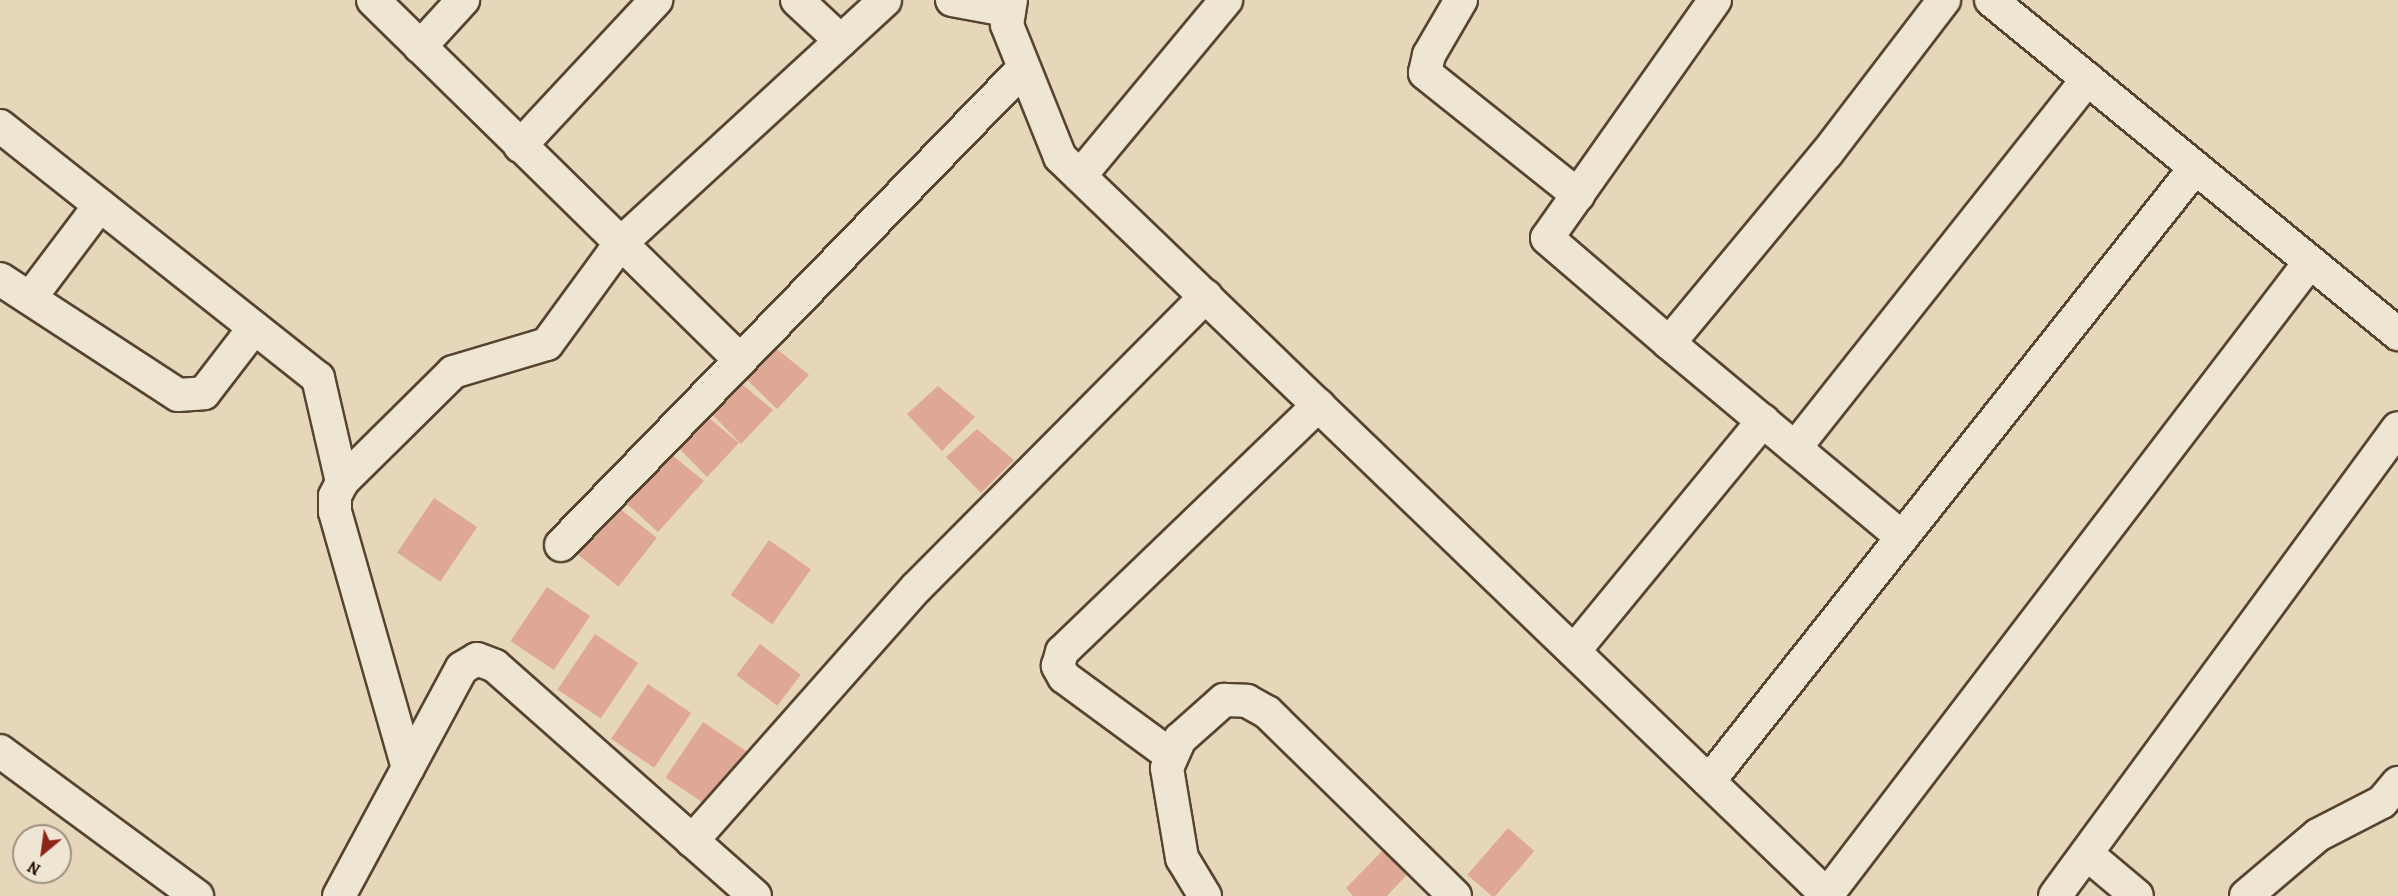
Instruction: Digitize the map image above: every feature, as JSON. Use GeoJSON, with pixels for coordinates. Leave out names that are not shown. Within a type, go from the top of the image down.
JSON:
{"type":"FeatureCollection","features":[{"type":"Feature","properties":{"kind":"street"},"geometry":{"type":"LineString","coordinates":[[373,0],[740,360]]}},
{"type":"Feature","properties":{"kind":"street"},"geometry":{"type":"LineString","coordinates":[[420,47],[463,0]]}},
{"type":"Feature","properties":{"kind":"street"},"geometry":{"type":"LineString","coordinates":[[520,146],[656,0]]}},
{"type":"Feature","properties":{"kind":"street"},"geometry":{"type":"LineString","coordinates":[[797,0],[840,41]]}},
{"type":"Feature","properties":{"kind":"street"},"geometry":{"type":"LineString","coordinates":[[408,768],[335,512],[335,496],[342,482],[453,372],[547,345],[620,244],[885,0]]}},
{"type":"Feature","properties":{"kind":"street"},"geometry":{"type":"LineString","coordinates":[[952,0],[1008,5],[1023,69],[1050,141],[1080,176],[1828,895],[2310,262]]}},
{"type":"Feature","properties":{"kind":"street"},"geometry":{"type":"LineString","coordinates":[[1080,176],[1226,0]]}},
{"type":"Feature","properties":{"kind":"street"},"geometry":{"type":"LineString","coordinates":[[1461,0],[1429,55],[1425,73],[1578,195]]}},
{"type":"Feature","properties":{"kind":"street"},"geometry":{"type":"LineString","coordinates":[[1715,0],[1547,238],[1902,537]]}},
{"type":"Feature","properties":{"kind":"street"},"geometry":{"type":"LineString","coordinates":[[1669,343],[1827,153],[1944,0]]}},
{"type":"Feature","properties":{"kind":"street"},"geometry":{"type":"LineString","coordinates":[[1991,0],[2398,334]]}},
{"type":"Feature","properties":{"kind":"street"},"geometry":{"type":"LineString","coordinates":[[561,545],[1023,69]]}},
{"type":"Feature","properties":{"kind":"street"},"geometry":{"type":"LineString","coordinates":[[1795,448],[2087,79]]}},
{"type":"Feature","properties":{"kind":"street"},"geometry":{"type":"LineString","coordinates":[[0,126],[318,378],[342,482]]}},
{"type":"Feature","properties":{"kind":"street"},"geometry":{"type":"LineString","coordinates":[[1708,781],[2195,168]]}},
{"type":"Feature","properties":{"kind":"street"},"geometry":{"type":"LineString","coordinates":[[30,298],[100,205]]}},
{"type":"Feature","properties":{"kind":"street"},"geometry":{"type":"LineString","coordinates":[[0,279],[178,394],[194,397],[204,393],[255,328]]}},
{"type":"Feature","properties":{"kind":"street"},"geometry":{"type":"LineString","coordinates":[[692,841],[917,587],[1206,296]]}},
{"type":"Feature","properties":{"kind":"street"},"geometry":{"type":"LineString","coordinates":[[1205,896],[1182,858],[1169,754],[1064,677],[1058,666],[1062,652],[1319,405]]}},
{"type":"Feature","properties":{"kind":"street"},"geometry":{"type":"LineString","coordinates":[[1575,651],[1763,421]]}},
{"type":"Feature","properties":{"kind":"street"},"geometry":{"type":"LineString","coordinates":[[2055,896],[2398,428]]}},
{"type":"Feature","properties":{"kind":"street"},"geometry":{"type":"LineString","coordinates":[[339,896],[462,668],[477,659],[495,666],[754,896]]}},
{"type":"Feature","properties":{"kind":"street"},"geometry":{"type":"LineString","coordinates":[[1169,754],[1224,700],[1247,701],[1267,712],[1455,896]]}},
{"type":"Feature","properties":{"kind":"street"},"geometry":{"type":"LineString","coordinates":[[0,750],[197,896]]}},
{"type":"Feature","properties":{"kind":"street"},"geometry":{"type":"LineString","coordinates":[[2246,896],[2318,835],[2382,802],[2398,783]]}},
{"type":"Feature","properties":{"kind":"street"},"geometry":{"type":"LineString","coordinates":[[2087,854],[2137,896]]}},
{"type":"Feature","properties":{"kind":"building"},"geometry":{"type":"Polygon","coordinates":[[[772,345],[809,375],[777,409],[740,373],[772,345]]]}},
{"type":"Feature","properties":{"kind":"building"},"geometry":{"type":"Polygon","coordinates":[[[736,379],[773,410],[741,444],[705,407],[736,379]]]}},
{"type":"Feature","properties":{"kind":"building"},"geometry":{"type":"Polygon","coordinates":[[[938,386],[975,417],[942,451],[907,414],[938,386]]]}},
{"type":"Feature","properties":{"kind":"building"},"geometry":{"type":"Polygon","coordinates":[[[702,412],[739,443],[707,477],[671,440],[702,412]]]}},
{"type":"Feature","properties":{"kind":"building"},"geometry":{"type":"Polygon","coordinates":[[[977,429],[1014,460],[981,493],[946,457],[977,429]]]}},
{"type":"Feature","properties":{"kind":"building"},"geometry":{"type":"Polygon","coordinates":[[[667,451],[704,481],[658,532],[618,496],[667,451]]]}},
{"type":"Feature","properties":{"kind":"building"},"geometry":{"type":"Polygon","coordinates":[[[434,498],[477,527],[440,582],[397,553],[434,498]]]}},
{"type":"Feature","properties":{"kind":"building"},"geometry":{"type":"Polygon","coordinates":[[[615,505],[657,538],[619,586],[577,554],[615,505]]]}},
{"type":"Feature","properties":{"kind":"building"},"geometry":{"type":"Polygon","coordinates":[[[769,540],[811,569],[772,624],[731,595],[769,540]]]}},
{"type":"Feature","properties":{"kind":"building"},"geometry":{"type":"Polygon","coordinates":[[[547,587],[590,616],[554,670],[511,641],[547,587]]]}},
{"type":"Feature","properties":{"kind":"building"},"geometry":{"type":"Polygon","coordinates":[[[595,634],[638,663],[601,719],[558,690],[595,634]]]}},
{"type":"Feature","properties":{"kind":"building"},"geometry":{"type":"Polygon","coordinates":[[[760,644],[801,675],[777,706],[737,675],[760,644]]]}},
{"type":"Feature","properties":{"kind":"building"},"geometry":{"type":"Polygon","coordinates":[[[648,684],[691,713],[654,768],[611,739],[648,684]]]}},
{"type":"Feature","properties":{"kind":"building"},"geometry":{"type":"Polygon","coordinates":[[[703,722],[746,751],[709,807],[666,778],[703,722]]]}},
{"type":"Feature","properties":{"kind":"building"},"geometry":{"type":"Polygon","coordinates":[[[1508,828],[1534,851],[1495,896],[1492,896],[1467,875],[1508,828]]]}},
{"type":"Feature","properties":{"kind":"building"},"geometry":{"type":"Polygon","coordinates":[[[1389,844],[1414,867],[1387,896],[1353,896],[1346,888],[1389,844]]]}}]}
